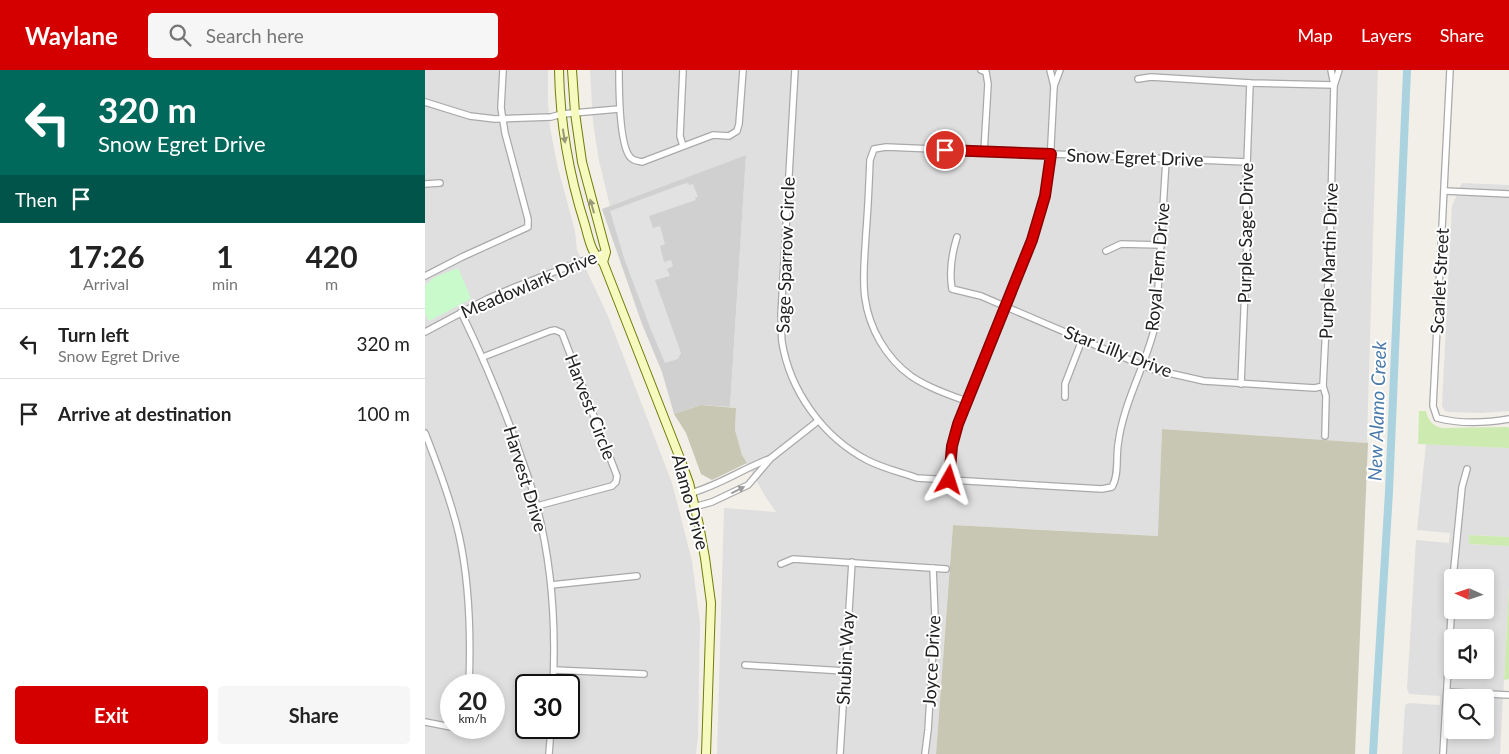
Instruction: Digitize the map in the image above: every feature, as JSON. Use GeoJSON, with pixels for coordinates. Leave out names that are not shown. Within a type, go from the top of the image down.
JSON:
{"type":"FeatureCollection","features":[{"type":"Feature","properties":{"kind":"main road"},"geometry":{"type":"LineString","coordinates":[[559,70],[561,114],[574,187],[595,257],[603,262],[606,252],[581,162],[572,70]]}},
{"type":"Feature","properties":{"kind":"main road","name":"Alamo Drive"},"geometry":{"type":"LineString","coordinates":[[603,262],[681,461],[691,493],[705,558],[711,603],[706,754]]}},
{"type":"Feature","properties":{"kind":"street"},"geometry":{"type":"LineString","coordinates":[[425,276],[528,227],[528,219],[505,133],[501,108],[503,70]]}},
{"type":"Feature","properties":{"kind":"street"},"geometry":{"type":"LineString","coordinates":[[619,70],[619,109],[625,145],[629,157],[642,162],[713,136],[729,136],[737,131],[743,70]]}},
{"type":"Feature","properties":{"kind":"street"},"geometry":{"type":"LineString","coordinates":[[683,70],[680,136],[683,146]]}},
{"type":"Feature","properties":{"kind":"street","name":"Sage Sparrow Circle"},"geometry":{"type":"LineString","coordinates":[[795,70],[782,296],[782,342],[788,366],[797,388],[818,421],[849,449],[867,460],[917,478],[1102,489],[1112,487]]}},
{"type":"Feature","properties":{"kind":"street"},"geometry":{"type":"LineString","coordinates":[[981,70],[986,72],[988,84],[984,152]]}},
{"type":"Feature","properties":{"kind":"street"},"geometry":{"type":"LineString","coordinates":[[1050,70],[1055,86]]}},
{"type":"Feature","properties":{"kind":"street"},"geometry":{"type":"LineString","coordinates":[[949,480],[952,446],[958,424],[1032,240],[1045,196],[1051,154],[1055,86],[1060,70]]}},
{"type":"Feature","properties":{"kind":"street","name":"Purple Martin Drive"},"geometry":{"type":"LineString","coordinates":[[1325,436],[1326,396],[1323,386],[1330,242],[1334,86],[1331,70]]}},
{"type":"Feature","properties":{"kind":"street","name":"Purple Martin Drive"},"geometry":{"type":"LineString","coordinates":[[1334,86],[1339,70]]}},
{"type":"Feature","properties":{"kind":"street","name":"Scarlet Street"},"geometry":{"type":"LineString","coordinates":[[1450,70],[1433,406],[1437,418],[1447,420],[1479,422],[1509,419]]}},
{"type":"Feature","properties":{"kind":"street"},"geometry":{"type":"LineString","coordinates":[[1138,80],[1151,77],[1334,86]]}},
{"type":"Feature","properties":{"kind":"street","name":"Purple Sage Drive"},"geometry":{"type":"LineString","coordinates":[[1241,384],[1247,239],[1246,192],[1250,83]]}},
{"type":"Feature","properties":{"kind":"street"},"geometry":{"type":"LineString","coordinates":[[425,102],[470,116],[503,119],[551,117],[561,114],[619,109]]}},
{"type":"Feature","properties":{"kind":"street","name":"Snow Egret Drive"},"geometry":{"type":"LineString","coordinates":[[966,401],[926,385],[909,374],[894,361],[875,333],[865,298],[864,278],[870,160],[874,149],[886,146],[984,152],[1247,162]]}},
{"type":"Feature","properties":{"kind":"street","name":"Royal Tern Drive"},"geometry":{"type":"LineString","coordinates":[[1112,487],[1116,476],[1117,446],[1121,426],[1151,345],[1156,322],[1166,160]]}},
{"type":"Feature","properties":{"kind":"street"},"geometry":{"type":"LineString","coordinates":[[425,184],[440,183]]}},
{"type":"Feature","properties":{"kind":"street"},"geometry":{"type":"LineString","coordinates":[[1445,190],[1509,194]]}},
{"type":"Feature","properties":{"kind":"street","name":"Star Lilly Drive"},"geometry":{"type":"LineString","coordinates":[[957,237],[953,250],[950,279],[952,289],[981,296],[1006,306],[1143,366],[1204,381],[1315,388],[1323,386]]}},
{"type":"Feature","properties":{"kind":"street"},"geometry":{"type":"LineString","coordinates":[[1106,251],[1121,244],[1161,246]]}},
{"type":"Feature","properties":{"kind":"street","name":"Meadowlark Drive"},"geometry":{"type":"LineString","coordinates":[[425,332],[515,286],[606,252]]}},
{"type":"Feature","properties":{"kind":"street","name":"Harvest Drive"},"geometry":{"type":"LineString","coordinates":[[461,312],[483,357],[513,435],[537,506],[551,585],[554,674]]}},
{"type":"Feature","properties":{"kind":"street","name":"Harvest Circle"},"geometry":{"type":"LineString","coordinates":[[483,357],[550,331],[555,330],[562,333],[617,476],[616,482],[612,486],[537,506]]}},
{"type":"Feature","properties":{"kind":"street"},"geometry":{"type":"LineString","coordinates":[[1065,397],[1065,384],[1082,340]]}},
{"type":"Feature","properties":{"kind":"street"},"geometry":{"type":"LineString","coordinates":[[694,507],[712,502],[748,485],[771,458],[818,421]]}},
{"type":"Feature","properties":{"kind":"street"},"geometry":{"type":"LineString","coordinates":[[425,433],[447,492],[459,536],[469,607],[471,644],[470,674]]}},
{"type":"Feature","properties":{"kind":"street"},"geometry":{"type":"LineString","coordinates":[[691,493],[709,488],[755,464],[771,458]]}},
{"type":"Feature","properties":{"kind":"street"},"geometry":{"type":"LineString","coordinates":[[1454,569],[1463,487],[1467,469]]}},
{"type":"Feature","properties":{"kind":"street"},"geometry":{"type":"LineString","coordinates":[[781,564],[793,559],[946,569]]}},
{"type":"Feature","properties":{"kind":"street","name":"Shubin Way"},"geometry":{"type":"LineString","coordinates":[[840,754],[852,562]]}},
{"type":"Feature","properties":{"kind":"street","name":"Joyce Drive"},"geometry":{"type":"LineString","coordinates":[[925,754],[935,617],[933,568]]}},
{"type":"Feature","properties":{"kind":"street"},"geometry":{"type":"LineString","coordinates":[[551,585],[637,576]]}},
{"type":"Feature","properties":{"kind":"street"},"geometry":{"type":"LineString","coordinates":[[1447,689],[1451,619]]}},
{"type":"Feature","properties":{"kind":"street"},"geometry":{"type":"LineString","coordinates":[[745,665],[845,671]]}},
{"type":"Feature","properties":{"kind":"street"},"geometry":{"type":"LineString","coordinates":[[554,670],[644,674]]}},
{"type":"Feature","properties":{"kind":"street"},"geometry":{"type":"LineString","coordinates":[[1494,694],[1509,695]]}},
{"type":"Feature","properties":{"kind":"street"},"geometry":{"type":"LineString","coordinates":[[425,722],[440,725]]}},
{"type":"Feature","properties":{"kind":"street"},"geometry":{"type":"LineString","coordinates":[[1443,754],[1444,738]]}},
{"type":"Feature","properties":{"kind":"street"},"geometry":{"type":"LineString","coordinates":[[549,754],[550,739]]}},
{"type":"Feature","properties":{"kind":"shaded area"},"geometry":{"type":"Polygon","coordinates":[[[425,70],[548,70],[550,128],[558,168],[575,231],[577,250],[608,316],[672,483],[692,561],[700,623],[696,754],[425,754],[425,313],[429,320],[434,278],[425,286],[425,70]]]}},
{"type":"Feature","properties":{"kind":"shaded area"},"geometry":{"type":"Polygon","coordinates":[[[590,70],[1378,70],[1368,443],[1162,429],[1159,536],[953,525],[936,754],[717,754],[724,508],[776,512],[742,455],[735,430],[736,408],[730,407],[746,155],[610,206],[599,161],[593,123],[590,70]]]}},
{"type":"Feature","properties":{"kind":"shaded area"},"geometry":{"type":"Polygon","coordinates":[[[746,155],[730,407],[701,405],[674,414],[662,372],[642,324],[602,209],[746,155]]]}},
{"type":"Feature","properties":{"kind":"shaded area"},"geometry":{"type":"Polygon","coordinates":[[[688,183],[689,185],[693,184],[698,197],[695,197],[696,200],[649,216],[653,228],[660,226],[665,244],[660,246],[664,262],[671,260],[673,266],[667,269],[670,276],[655,280],[681,353],[678,359],[665,363],[624,258],[610,211],[688,183]]]}},
{"type":"Feature","properties":{"kind":"shaded area"},"geometry":{"type":"Polygon","coordinates":[[[1462,183],[1509,185],[1509,411],[1481,413],[1448,412],[1442,406],[1452,206],[1462,183]]]}},
{"type":"Feature","properties":{"kind":"shaded area"},"geometry":{"type":"Polygon","coordinates":[[[701,405],[736,408],[735,430],[742,455],[747,463],[712,480],[701,474],[686,433],[674,414],[701,405]]]}},
{"type":"Feature","properties":{"kind":"shaded area"},"geometry":{"type":"Polygon","coordinates":[[[1162,429],[1368,443],[1355,754],[936,754],[953,525],[1158,536],[1162,429]]]}},
{"type":"Feature","properties":{"kind":"shaded area"},"geometry":{"type":"Polygon","coordinates":[[[1426,444],[1509,448],[1509,537],[1470,535],[1469,544],[1509,546],[1509,586],[1500,754],[1402,754],[1405,705],[1409,703],[1440,705],[1440,696],[1409,694],[1407,688],[1416,540],[1449,543],[1450,533],[1417,530],[1426,444]]]}},
{"type":"Feature","properties":{"kind":"green space"},"geometry":{"type":"Polygon","coordinates":[[[458,268],[471,298],[429,321],[425,313],[425,286],[433,278],[458,268]]]}},
{"type":"Feature","properties":{"kind":"green space"},"geometry":{"type":"Polygon","coordinates":[[[1419,411],[1426,411],[1431,422],[1442,428],[1507,427],[1509,428],[1509,448],[1418,444],[1419,411]]]}},
{"type":"Feature","properties":{"kind":"green space"},"geometry":{"type":"Polygon","coordinates":[[[1469,535],[1509,537],[1509,546],[1469,544],[1469,535]]]}},
{"type":"Feature","properties":{"kind":"green space"},"geometry":{"type":"Polygon","coordinates":[[[1509,586],[1509,679],[1504,680],[1509,586]]]}},
{"type":"Feature","properties":{"kind":"waterway","name":"New Alamo Creek"},"geometry":{"type":"LineString","coordinates":[[1373,754],[1389,492],[1407,70]]}},
{"type":"Feature","properties":{"kind":"route"},"geometry":{"type":"LineString","coordinates":[[945,150],[1051,154],[1045,196],[1023,267],[958,424],[952,446],[949,480]]}}]}
